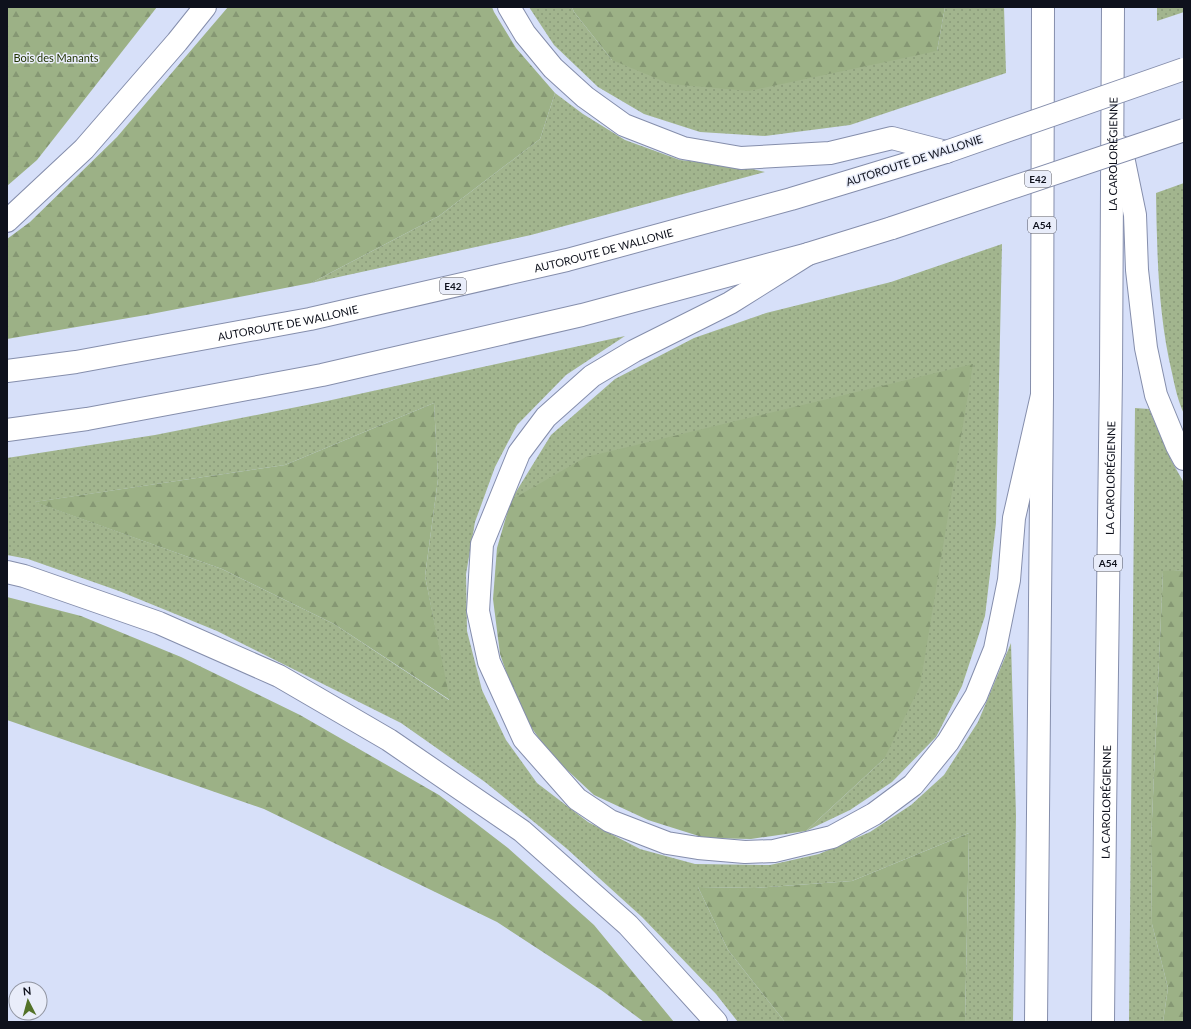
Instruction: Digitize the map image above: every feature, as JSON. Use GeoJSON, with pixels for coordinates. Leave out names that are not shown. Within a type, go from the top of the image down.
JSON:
{"type":"FeatureCollection","features":[{"type":"Feature","properties":{"kind":"highway"},"geometry":{"type":"LineString","coordinates":[[7,221],[84,149],[177,42],[205,7]]}},
{"type":"Feature","properties":{"kind":"highway"},"geometry":{"type":"LineString","coordinates":[[509,7],[525,34],[553,68],[585,98],[624,125],[683,148],[741,158],[830,152],[892,138],[946,152]]}},
{"type":"Feature","properties":{"kind":"highway"},"geometry":{"type":"LineString","coordinates":[[1035,7],[1042,56]]}},
{"type":"Feature","properties":{"kind":"highway","name":"A54"},"geometry":{"type":"LineString","coordinates":[[1036,1022],[1042,395],[1043,7]]}},
{"type":"Feature","properties":{"kind":"highway","name":"LA CAROLORÉGIENNE"},"geometry":{"type":"LineString","coordinates":[[1103,1022],[1111,373],[1113,7]]}},
{"type":"Feature","properties":{"kind":"highway","name":"AUTOROUTE DE WALLONIE"},"geometry":{"type":"LineString","coordinates":[[7,372],[76,362],[310,319],[567,260],[791,199],[946,152],[1184,69]]}},
{"type":"Feature","properties":{"kind":"highway"},"geometry":{"type":"LineString","coordinates":[[1112,105],[1135,215],[1137,270],[1146,348],[1156,395],[1177,446],[1184,459]]}},
{"type":"Feature","properties":{"kind":"highway","name":"E42"},"geometry":{"type":"LineString","coordinates":[[7,430],[87,419],[322,375],[582,315],[808,254],[892,228],[1184,130]]}},
{"type":"Feature","properties":{"kind":"highway"},"geometry":{"type":"LineString","coordinates":[[808,254],[730,303],[634,351],[592,376],[546,417],[519,452],[482,544],[478,611],[489,662],[524,739],[577,799],[610,821],[667,843],[698,848],[745,852],[774,851],[832,837],[874,814],[913,786],[948,742],[976,696],[995,649],[1008,580],[1014,518],[1042,395]]}},
{"type":"Feature","properties":{"kind":"highway"},"geometry":{"type":"LineString","coordinates":[[7,572],[24,576],[159,623],[279,676],[389,740],[522,831],[628,925],[716,1022]]}},
{"type":"Feature","properties":{"kind":"green space","name":"Bois des Manants"},"geometry":{"type":"Polygon","coordinates":[[[7,7],[157,7],[37,160],[7,186],[7,7]]]}},
{"type":"Feature","properties":{"kind":"green space"},"geometry":{"type":"Polygon","coordinates":[[[228,7],[492,7],[516,48],[555,93],[540,139],[439,216],[311,283],[146,315],[7,339],[7,239],[30,222],[117,137],[228,7]]]}},
{"type":"Feature","properties":{"kind":"green space"},"geometry":{"type":"Polygon","coordinates":[[[529,7],[572,7],[574,12],[612,60],[937,51],[945,7],[1004,7],[1006,73],[850,125],[765,136],[700,132],[644,114],[598,87],[554,45],[529,7]]]}},
{"type":"Feature","properties":{"kind":"green space"},"geometry":{"type":"Polygon","coordinates":[[[572,7],[945,7],[937,51],[749,91],[670,84],[612,60],[574,12],[572,7]]]}},
{"type":"Feature","properties":{"kind":"green space"},"geometry":{"type":"Polygon","coordinates":[[[1157,7],[1184,7],[1184,12],[1157,21],[1157,7]]]}},
{"type":"Feature","properties":{"kind":"green space"},"geometry":{"type":"Polygon","coordinates":[[[555,93],[583,114],[625,140],[680,160],[744,167],[765,172],[531,235],[311,283],[439,216],[540,139],[555,93]]]}},
{"type":"Feature","properties":{"kind":"green space"},"geometry":{"type":"Polygon","coordinates":[[[1184,183],[1184,414],[1178,399],[1167,351],[1161,306],[1156,193],[1184,183]]]}},
{"type":"Feature","properties":{"kind":"green space"},"geometry":{"type":"Polygon","coordinates":[[[1002,244],[996,523],[985,616],[962,686],[936,737],[892,782],[850,810],[806,831],[884,759],[511,500],[551,435],[615,379],[694,338],[766,313],[891,282],[1002,244]]]}},
{"type":"Feature","properties":{"kind":"green space"},"geometry":{"type":"Polygon","coordinates":[[[625,336],[566,375],[517,425],[495,467],[475,522],[466,574],[467,631],[482,690],[506,740],[537,783],[588,822],[640,849],[695,864],[770,865],[819,854],[870,832],[911,805],[944,775],[978,722],[1011,643],[1016,815],[1013,1022],[965,1022],[969,833],[852,881],[755,888],[698,887],[728,950],[785,1022],[738,1022],[716,994],[642,917],[566,848],[485,782],[401,723],[217,631],[119,591],[28,559],[7,555],[7,458],[155,435],[327,401],[625,336]],[[434,403],[285,465],[35,502],[222,569],[334,624],[449,700],[425,576],[438,479],[434,403]]]}},
{"type":"Feature","properties":{"kind":"green space"},"geometry":{"type":"Polygon","coordinates":[[[973,364],[920,686],[884,759],[806,831],[751,839],[705,838],[648,820],[594,795],[550,754],[519,710],[500,654],[493,599],[497,548],[511,500],[586,457],[973,364]]]}},
{"type":"Feature","properties":{"kind":"green space"},"geometry":{"type":"Polygon","coordinates":[[[434,403],[438,479],[425,576],[450,700],[334,624],[222,569],[34,502],[285,465],[434,403]]]}},
{"type":"Feature","properties":{"kind":"green space"},"geometry":{"type":"Polygon","coordinates":[[[1135,408],[1149,409],[1171,460],[1184,483],[1184,570],[1163,572],[1151,842],[1152,924],[1168,988],[1163,1022],[1129,1022],[1135,408]]]}},
{"type":"Feature","properties":{"kind":"green space"},"geometry":{"type":"Polygon","coordinates":[[[1184,570],[1184,1022],[1163,1022],[1168,988],[1152,924],[1151,842],[1163,571],[1184,570]]]}},
{"type":"Feature","properties":{"kind":"green space"},"geometry":{"type":"Polygon","coordinates":[[[7,597],[81,616],[181,657],[300,715],[439,795],[508,848],[594,925],[674,1022],[644,1022],[601,990],[497,922],[264,809],[7,720],[7,597]]]}},
{"type":"Feature","properties":{"kind":"green space"},"geometry":{"type":"Polygon","coordinates":[[[969,833],[965,1022],[785,1022],[728,950],[698,887],[755,888],[852,881],[969,833]]]}}]}
